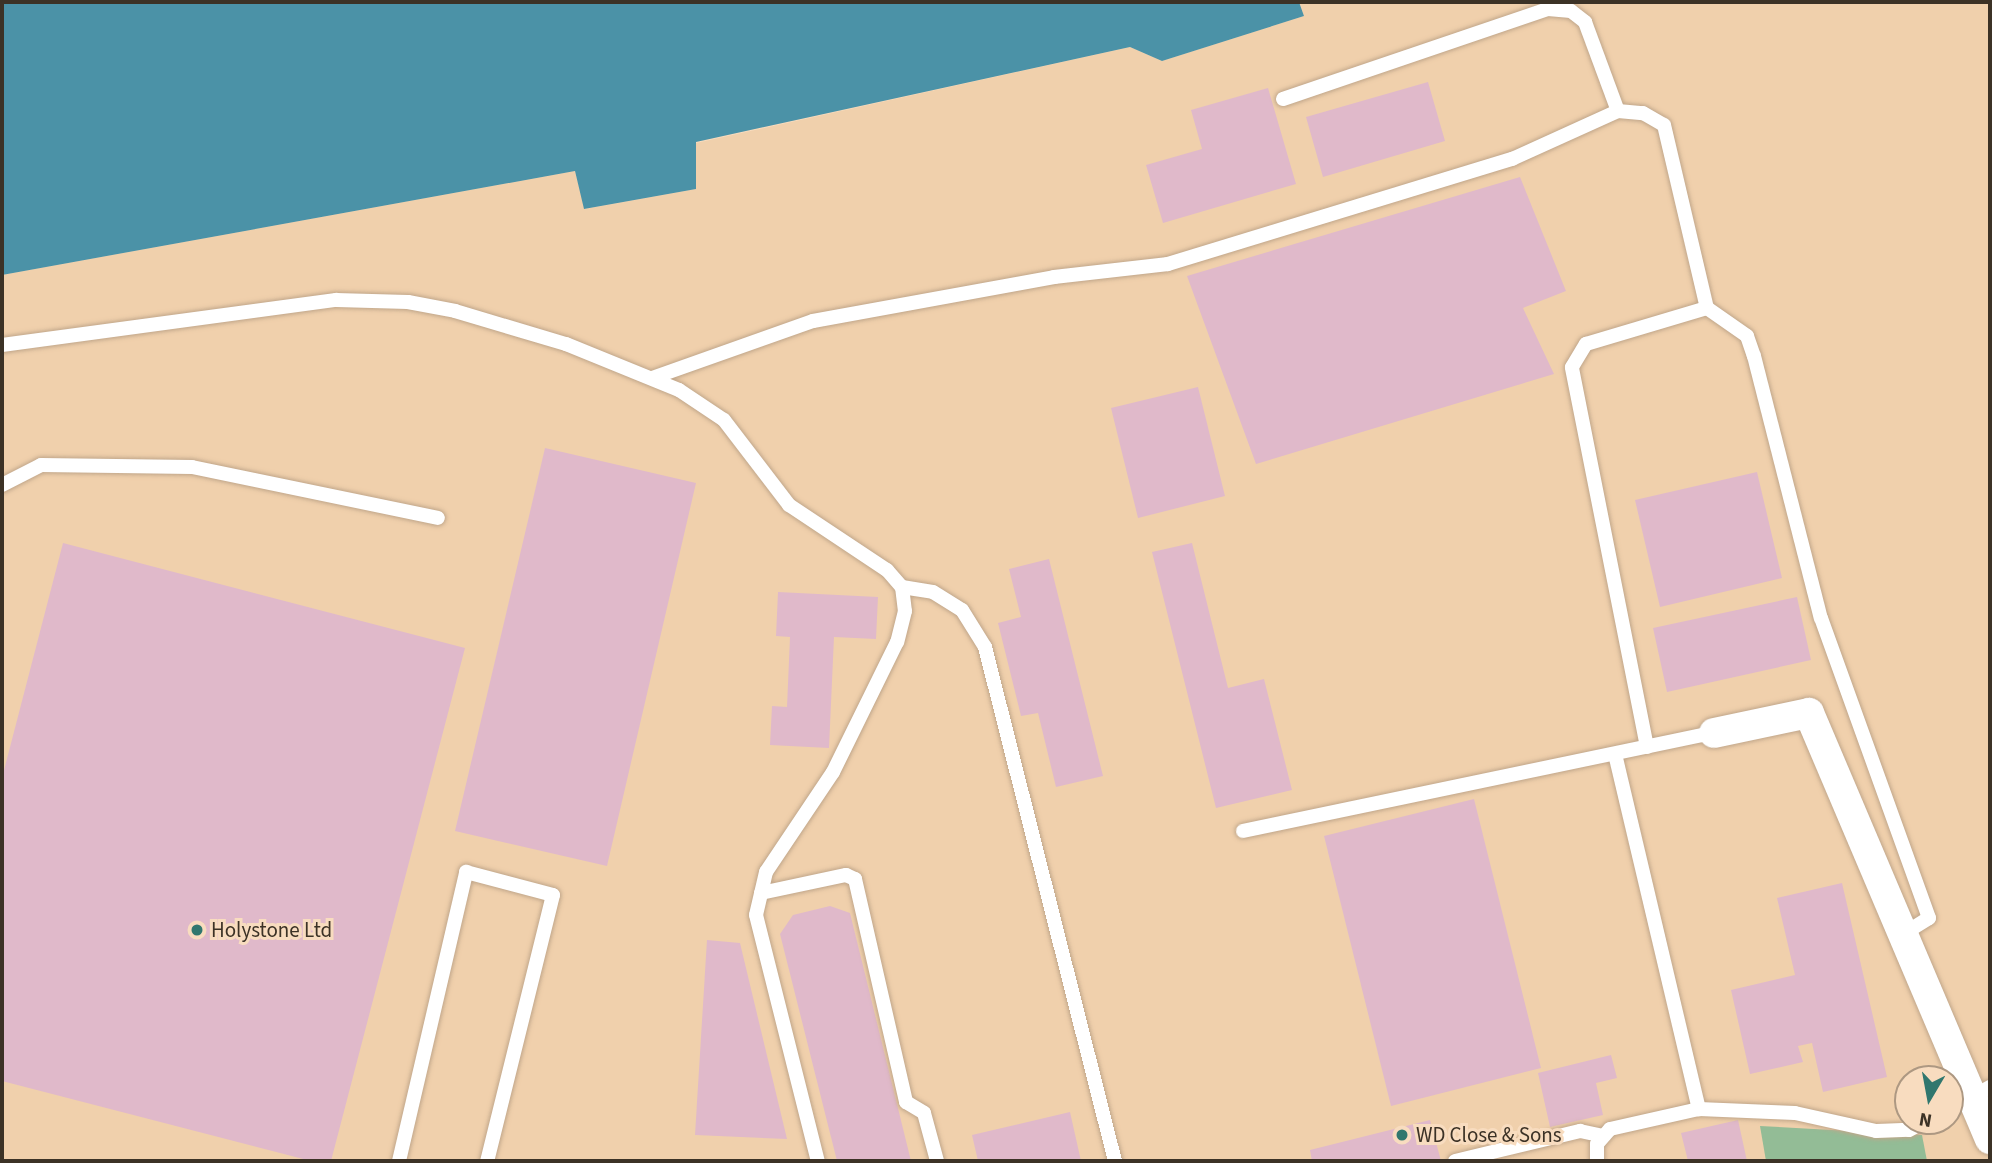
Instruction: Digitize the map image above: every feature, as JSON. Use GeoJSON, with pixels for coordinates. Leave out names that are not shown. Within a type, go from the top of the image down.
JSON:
{"type":"FeatureCollection","features":[{"type":"Feature","properties":{"kind":"street"},"geometry":{"type":"LineString","coordinates":[[1714,733],[1808,713],[1990,1139]]}},
{"type":"Feature","properties":{"kind":"lane"},"geometry":{"type":"LineString","coordinates":[[1283,99],[1548,9],[1571,11],[1585,22],[1618,111]]}},
{"type":"Feature","properties":{"kind":"lane"},"geometry":{"type":"LineString","coordinates":[[652,378],[813,321],[1054,277],[1168,264],[1512,159],[1618,111],[1643,113],[1664,125],[1707,308],[1747,335],[1754,356],[1821,618],[1929,918],[1903,934]]}},
{"type":"Feature","properties":{"kind":"lane"},"geometry":{"type":"LineString","coordinates":[[2,345],[336,300],[408,302],[566,344],[652,378],[724,420],[789,505],[902,587],[933,592],[962,610],[985,647],[1115,1161]]}},
{"type":"Feature","properties":{"kind":"lane"},"geometry":{"type":"LineString","coordinates":[[1647,747],[1572,367],[1586,344],[1707,308]]}},
{"type":"Feature","properties":{"kind":"lane"},"geometry":{"type":"LineString","coordinates":[[2,485],[41,465],[192,467],[438,518]]}},
{"type":"Feature","properties":{"kind":"lane"},"geometry":{"type":"LineString","coordinates":[[818,1161],[756,915],[766,872],[833,772],[897,642],[905,611],[902,587]]}},
{"type":"Feature","properties":{"kind":"lane"},"geometry":{"type":"LineString","coordinates":[[1243,831],[1714,733]]}},
{"type":"Feature","properties":{"kind":"lane"},"geometry":{"type":"LineString","coordinates":[[1615,754],[1699,1109]]}},
{"type":"Feature","properties":{"kind":"lane"},"geometry":{"type":"LineString","coordinates":[[399,1161],[466,872],[553,895],[487,1161]]}},
{"type":"Feature","properties":{"kind":"lane"},"geometry":{"type":"LineString","coordinates":[[761,893],[846,875],[855,880],[906,1102],[924,1113],[937,1161]]}},
{"type":"Feature","properties":{"kind":"lane"},"geometry":{"type":"LineString","coordinates":[[1597,1161],[1602,1136],[1610,1129],[1699,1109],[1795,1113],[1876,1131],[1894,1130]]}},
{"type":"Feature","properties":{"kind":"lane"},"geometry":{"type":"LineString","coordinates":[[1455,1161],[1580,1131],[1602,1136]]}},
{"type":"Feature","properties":{"kind":"shaded area"},"geometry":{"type":"Polygon","coordinates":[[[1299,2],[1990,2],[1990,1161],[2,1161],[2,275],[575,171],[585,209],[696,189],[696,143],[1130,47],[1162,61],[1304,16],[1299,2]]]}},
{"type":"Feature","properties":{"kind":"green space"},"geometry":{"type":"Polygon","coordinates":[[[1760,1126],[1922,1135],[1927,1161],[1766,1161],[1760,1126]]]}},
{"type":"Feature","properties":{"kind":"water"},"geometry":{"type":"Polygon","coordinates":[[[2,2],[1299,2],[1304,16],[1162,61],[1130,47],[696,142],[696,189],[584,209],[575,171],[2,275],[2,2]]]}},
{"type":"Feature","properties":{"kind":"building"},"geometry":{"type":"Polygon","coordinates":[[[1428,82],[1445,141],[1323,177],[1306,117],[1428,82]]]}},
{"type":"Feature","properties":{"kind":"building"},"geometry":{"type":"Polygon","coordinates":[[[1268,88],[1296,184],[1163,223],[1146,165],[1202,149],[1191,110],[1268,88]]]}},
{"type":"Feature","properties":{"kind":"building"},"geometry":{"type":"Polygon","coordinates":[[[1520,177],[1566,291],[1523,308],[1554,374],[1256,464],[1187,276],[1520,177]]]}},
{"type":"Feature","properties":{"kind":"building"},"geometry":{"type":"Polygon","coordinates":[[[1198,387],[1225,496],[1138,518],[1111,408],[1198,387]]]}},
{"type":"Feature","properties":{"kind":"building"},"geometry":{"type":"Polygon","coordinates":[[[545,448],[696,483],[607,866],[455,831],[545,448]]]}},
{"type":"Feature","properties":{"kind":"building"},"geometry":{"type":"Polygon","coordinates":[[[1757,472],[1782,578],[1660,607],[1635,500],[1757,472]]]}},
{"type":"Feature","properties":{"kind":"building","name":"Holystone Ltd"},"geometry":{"type":"Polygon","coordinates":[[[63,543],[465,648],[331,1161],[311,1161],[2,1081],[2,778],[63,543]]]}},
{"type":"Feature","properties":{"kind":"building"},"geometry":{"type":"Polygon","coordinates":[[[1192,543],[1228,688],[1264,679],[1292,790],[1216,808],[1152,552],[1192,543]]]}},
{"type":"Feature","properties":{"kind":"building"},"geometry":{"type":"Polygon","coordinates":[[[1049,559],[1103,776],[1056,787],[1038,713],[1021,716],[998,623],[1021,617],[1009,569],[1049,559]]]}},
{"type":"Feature","properties":{"kind":"building"},"geometry":{"type":"Polygon","coordinates":[[[778,592],[878,597],[876,639],[834,637],[829,748],[770,745],[772,706],[787,707],[790,637],[776,636],[778,592]]]}},
{"type":"Feature","properties":{"kind":"building"},"geometry":{"type":"Polygon","coordinates":[[[1797,597],[1811,660],[1667,692],[1653,628],[1797,597]]]}},
{"type":"Feature","properties":{"kind":"building"},"geometry":{"type":"Polygon","coordinates":[[[1474,799],[1541,1068],[1391,1106],[1324,836],[1474,799]]]}},
{"type":"Feature","properties":{"kind":"building"},"geometry":{"type":"Polygon","coordinates":[[[1842,883],[1887,1077],[1823,1092],[1812,1043],[1798,1046],[1803,1062],[1750,1074],[1731,990],[1795,975],[1777,898],[1842,883]]]}},
{"type":"Feature","properties":{"kind":"building"},"geometry":{"type":"Polygon","coordinates":[[[830,906],[850,913],[911,1161],[837,1161],[780,934],[793,915],[830,906]]]}},
{"type":"Feature","properties":{"kind":"building"},"geometry":{"type":"Polygon","coordinates":[[[707,940],[740,943],[787,1139],[695,1135],[707,940]]]}},
{"type":"Feature","properties":{"kind":"building"},"geometry":{"type":"Polygon","coordinates":[[[1611,1055],[1617,1078],[1596,1083],[1603,1115],[1550,1127],[1538,1073],[1611,1055]]]}},
{"type":"Feature","properties":{"kind":"building"},"geometry":{"type":"Polygon","coordinates":[[[1070,1112],[1081,1161],[978,1161],[972,1135],[1070,1112]]]}},
{"type":"Feature","properties":{"kind":"building","name":"WD Close & Sons"},"geometry":{"type":"Polygon","coordinates":[[[1430,1120],[1441,1161],[1312,1161],[1310,1150],[1430,1120]]]}},
{"type":"Feature","properties":{"kind":"building"},"geometry":{"type":"Polygon","coordinates":[[[1738,1120],[1747,1161],[1688,1161],[1681,1133],[1738,1120]]]}},
{"type":"Feature","properties":{"kind":"place","name":"Holystone Ltd"},"geometry":{"type":"Point","coordinates":[197,930]}},
{"type":"Feature","properties":{"kind":"place","name":"WD Close & Sons"},"geometry":{"type":"Point","coordinates":[1402,1135]}}]}
